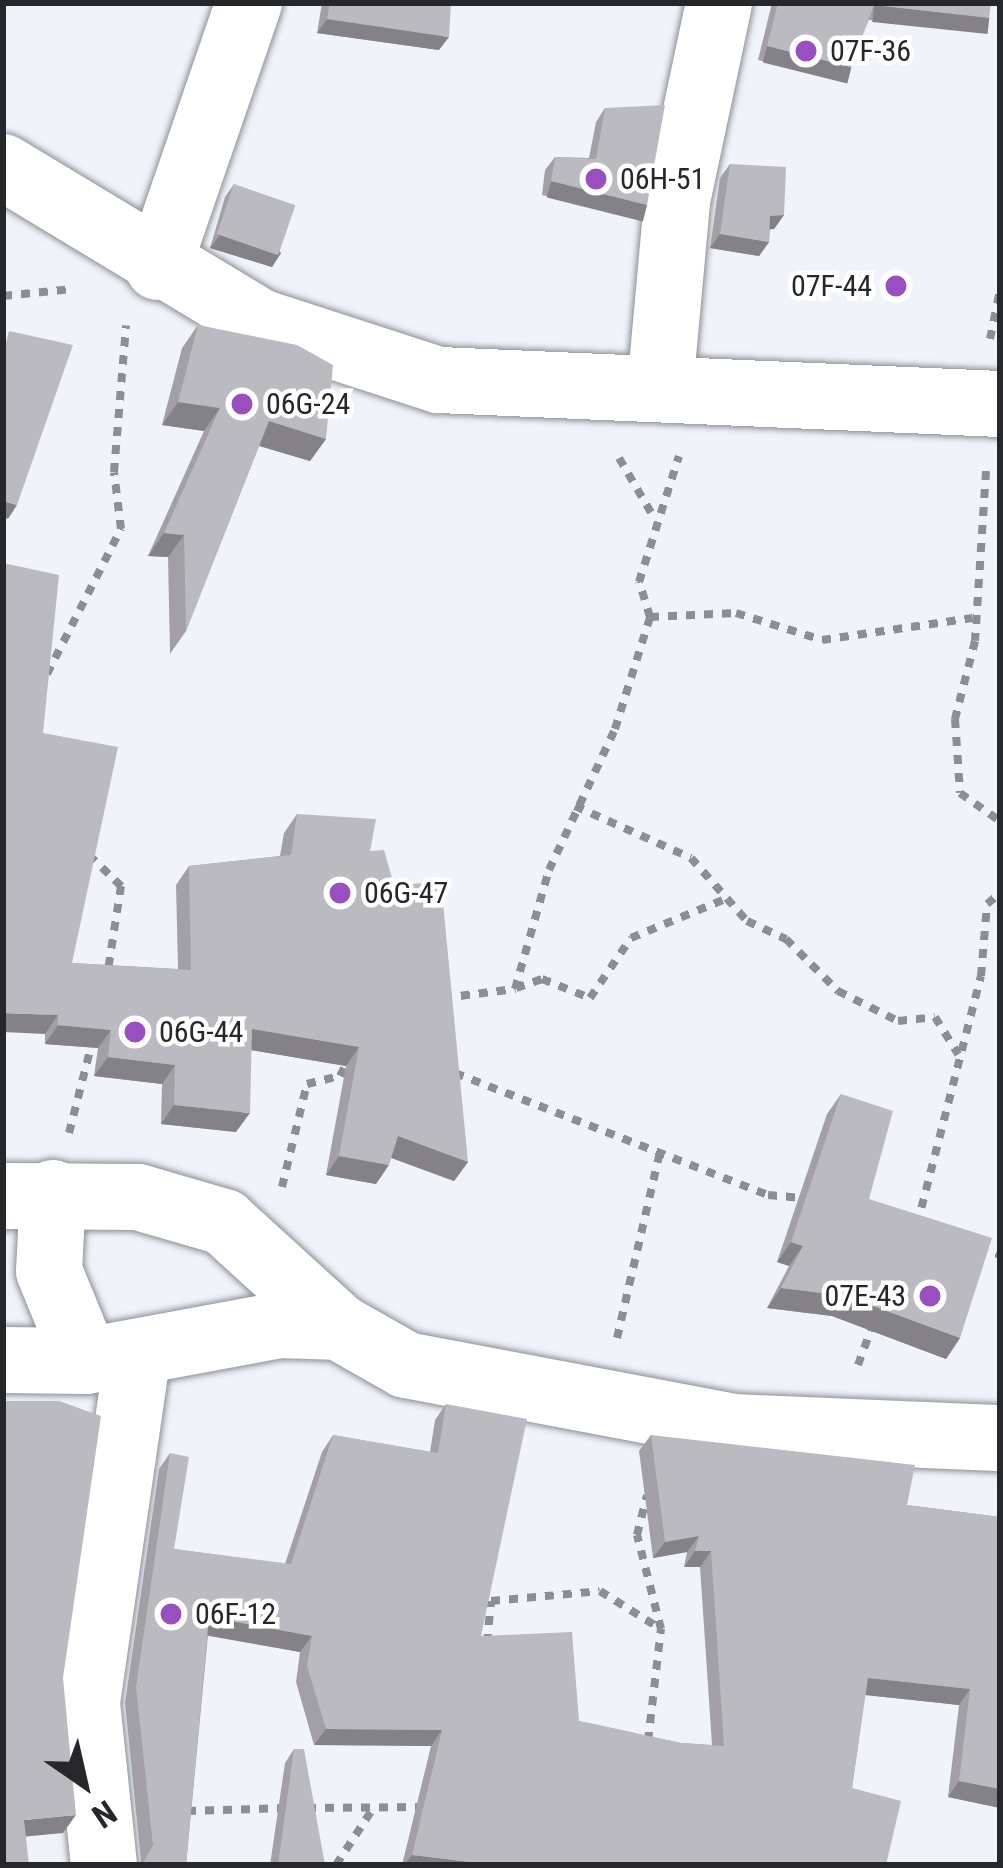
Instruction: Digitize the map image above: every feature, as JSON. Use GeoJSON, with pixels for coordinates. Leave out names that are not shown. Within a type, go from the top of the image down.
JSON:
{"type":"FeatureCollection","features":[{"type":"Feature","properties":{"kind":"street"},"geometry":{"type":"LineString","coordinates":[[144,290],[249,3]]}},
{"type":"Feature","properties":{"kind":"street"},"geometry":{"type":"LineString","coordinates":[[680,390],[677,200],[719,3]]}},
{"type":"Feature","properties":{"kind":"street"},"geometry":{"type":"LineString","coordinates":[[3,167],[144,290],[334,352],[439,380],[999,404]]}},
{"type":"Feature","properties":{"kind":"street"},"geometry":{"type":"LineString","coordinates":[[98,1848],[94,1608],[112,1357],[49,1271],[28,1195],[191,1209],[258,1245],[339,1327],[406,1365],[779,1431],[900,1426],[1000,1438]]}},
{"type":"Feature","properties":{"kind":"street"},"geometry":{"type":"LineString","coordinates":[[3,1360],[112,1357],[280,1325],[339,1327]]}},
{"type":"Feature","properties":{"kind":"path"},"geometry":{"type":"LineString","coordinates":[[44,683],[121,529],[117,366],[144,290]]}},
{"type":"Feature","properties":{"kind":"path"},"geometry":{"type":"LineString","coordinates":[[515,989],[575,806],[615,729],[650,617],[639,582],[680,390]]}},
{"type":"Feature","properties":{"kind":"path"},"geometry":{"type":"LineString","coordinates":[[999,404],[955,719],[960,793],[1000,821]]}},
{"type":"Feature","properties":{"kind":"path"},"geometry":{"type":"LineString","coordinates":[[650,617],[736,613],[822,640],[972,618]]}},
{"type":"Feature","properties":{"kind":"path"},"geometry":{"type":"LineString","coordinates":[[575,806],[691,858],[727,898],[838,991],[898,1021],[935,1017],[959,1055]]}},
{"type":"Feature","properties":{"kind":"path"},"geometry":{"type":"LineString","coordinates":[[74,840],[121,886],[106,986]]}},
{"type":"Feature","properties":{"kind":"path"},"geometry":{"type":"LineString","coordinates":[[916,1226],[959,1055],[987,904],[1000,893]]}},
{"type":"Feature","properties":{"kind":"path"},"geometry":{"type":"LineString","coordinates":[[432,1000],[515,989],[542,979],[590,998],[631,938],[727,898]]}},
{"type":"Feature","properties":{"kind":"path"},"geometry":{"type":"LineString","coordinates":[[448,1019],[452,997]]}},
{"type":"Feature","properties":{"kind":"path"},"geometry":{"type":"LineString","coordinates":[[28,1195],[94,1032]]}},
{"type":"Feature","properties":{"kind":"path"},"geometry":{"type":"LineString","coordinates":[[258,1245],[307,1084],[340,1076],[356,1042]]}},
{"type":"Feature","properties":{"kind":"path"},"geometry":{"type":"LineString","coordinates":[[441,1064],[485,1093],[768,1196],[818,1199]]}},
{"type":"Feature","properties":{"kind":"path"},"geometry":{"type":"LineString","coordinates":[[645,1766],[661,1629],[637,1535],[668,1412],[615,1328],[659,1156]]}},
{"type":"Feature","properties":{"kind":"path"},"geometry":{"type":"LineString","coordinates":[[903,1228],[916,1226],[932,1232]]}},
{"type":"Feature","properties":{"kind":"path"},"geometry":{"type":"LineString","coordinates":[[971,1244],[1000,1255]]}},
{"type":"Feature","properties":{"kind":"path"},"geometry":{"type":"LineString","coordinates":[[880,1306],[857,1362],[900,1426]]}},
{"type":"Feature","properties":{"kind":"path"},"geometry":{"type":"LineString","coordinates":[[472,1603],[599,1591],[661,1629]]}},
{"type":"Feature","properties":{"kind":"path"},"geometry":{"type":"LineString","coordinates":[[485,1662],[491,1601]]}},
{"type":"Feature","properties":{"kind":"path"},"geometry":{"type":"LineString","coordinates":[[336,1865],[374,1807]]}},
{"type":"Feature","properties":{"kind":"path"},"geometry":{"type":"LineString","coordinates":[[98,1848],[197,1809],[435,1807]]}},
{"type":"Feature","properties":{"kind":"building"},"geometry":{"type":"Polygon","coordinates":[[[330,3],[451,3],[449,37],[327,19],[330,3]]]}},
{"type":"Feature","properties":{"kind":"building"},"geometry":{"type":"Polygon","coordinates":[[[778,3],[991,3],[989,18],[874,5],[851,67],[767,46],[778,3]]]}},
{"type":"Feature","properties":{"kind":"building"},"geometry":{"type":"Polygon","coordinates":[[[665,105],[647,205],[551,181],[555,157],[596,159],[605,108],[665,105]]]}},
{"type":"Feature","properties":{"kind":"building"},"geometry":{"type":"Polygon","coordinates":[[[730,164],[786,167],[784,215],[770,216],[769,242],[720,234],[730,164]]]}},
{"type":"Feature","properties":{"kind":"building"},"geometry":{"type":"Polygon","coordinates":[[[234,184],[295,205],[278,255],[217,234],[234,184]]]}},
{"type":"Feature","properties":{"kind":"building"},"geometry":{"type":"Polygon","coordinates":[[[198,325],[297,345],[333,365],[326,439],[269,421],[186,631],[184,535],[164,533],[220,408],[178,402],[198,325]]]}},
{"type":"Feature","properties":{"kind":"building"},"geometry":{"type":"Polygon","coordinates":[[[9,331],[73,345],[17,505],[3,501],[3,355],[9,331]]]}},
{"type":"Feature","properties":{"kind":"building"},"geometry":{"type":"Polygon","coordinates":[[[3,563],[59,575],[43,733],[118,747],[72,963],[191,970],[189,866],[291,855],[297,814],[376,819],[370,851],[384,850],[394,885],[441,882],[468,1162],[398,1136],[389,1165],[339,1156],[359,1047],[252,1029],[250,1113],[174,1105],[175,1065],[108,1057],[111,1030],[58,1025],[58,1015],[3,1013],[3,563]]]}},
{"type":"Feature","properties":{"kind":"building"},"geometry":{"type":"Polygon","coordinates":[[[841,1094],[893,1111],[869,1199],[992,1238],[960,1338],[846,1296],[781,1288],[803,1246],[791,1242],[841,1094]]]}},
{"type":"Feature","properties":{"kind":"building"},"geometry":{"type":"Polygon","coordinates":[[[3,1401],[59,1401],[101,1416],[63,1678],[76,1815],[24,1820],[29,1865],[3,1865],[3,1401]]]}},
{"type":"Feature","properties":{"kind":"building"},"geometry":{"type":"Polygon","coordinates":[[[446,1404],[527,1419],[481,1636],[572,1632],[579,1721],[681,1743],[724,1746],[711,1551],[695,1551],[699,1536],[665,1542],[651,1435],[915,1465],[907,1505],[1000,1517],[1000,1789],[959,1781],[970,1689],[868,1678],[852,1788],[901,1801],[886,1865],[478,1865],[412,1855],[442,1730],[326,1729],[307,1666],[312,1636],[209,1617],[186,1865],[142,1865],[153,1845],[136,1687],[170,1453],[189,1457],[174,1549],[291,1564],[333,1435],[438,1453],[446,1404]]]}},
{"type":"Feature","properties":{"kind":"building"},"geometry":{"type":"Polygon","coordinates":[[[294,1749],[304,1749],[325,1865],[278,1865],[294,1749]]]}},
{"type":"Feature","properties":{"kind":"place","name":"07F-36"},"geometry":{"type":"Point","coordinates":[806,51]}},
{"type":"Feature","properties":{"kind":"place","name":"06H-51"},"geometry":{"type":"Point","coordinates":[596,179]}},
{"type":"Feature","properties":{"kind":"place","name":"07F-44"},"geometry":{"type":"Point","coordinates":[896,286]}},
{"type":"Feature","properties":{"kind":"place","name":"06G-24"},"geometry":{"type":"Point","coordinates":[242,404]}},
{"type":"Feature","properties":{"kind":"place","name":"06G-47"},"geometry":{"type":"Point","coordinates":[340,893]}},
{"type":"Feature","properties":{"kind":"place","name":"06G-44"},"geometry":{"type":"Point","coordinates":[135,1032]}},
{"type":"Feature","properties":{"kind":"place","name":"07E-43"},"geometry":{"type":"Point","coordinates":[930,1296]}},
{"type":"Feature","properties":{"kind":"place","name":"06F-12"},"geometry":{"type":"Point","coordinates":[171,1614]}}]}
